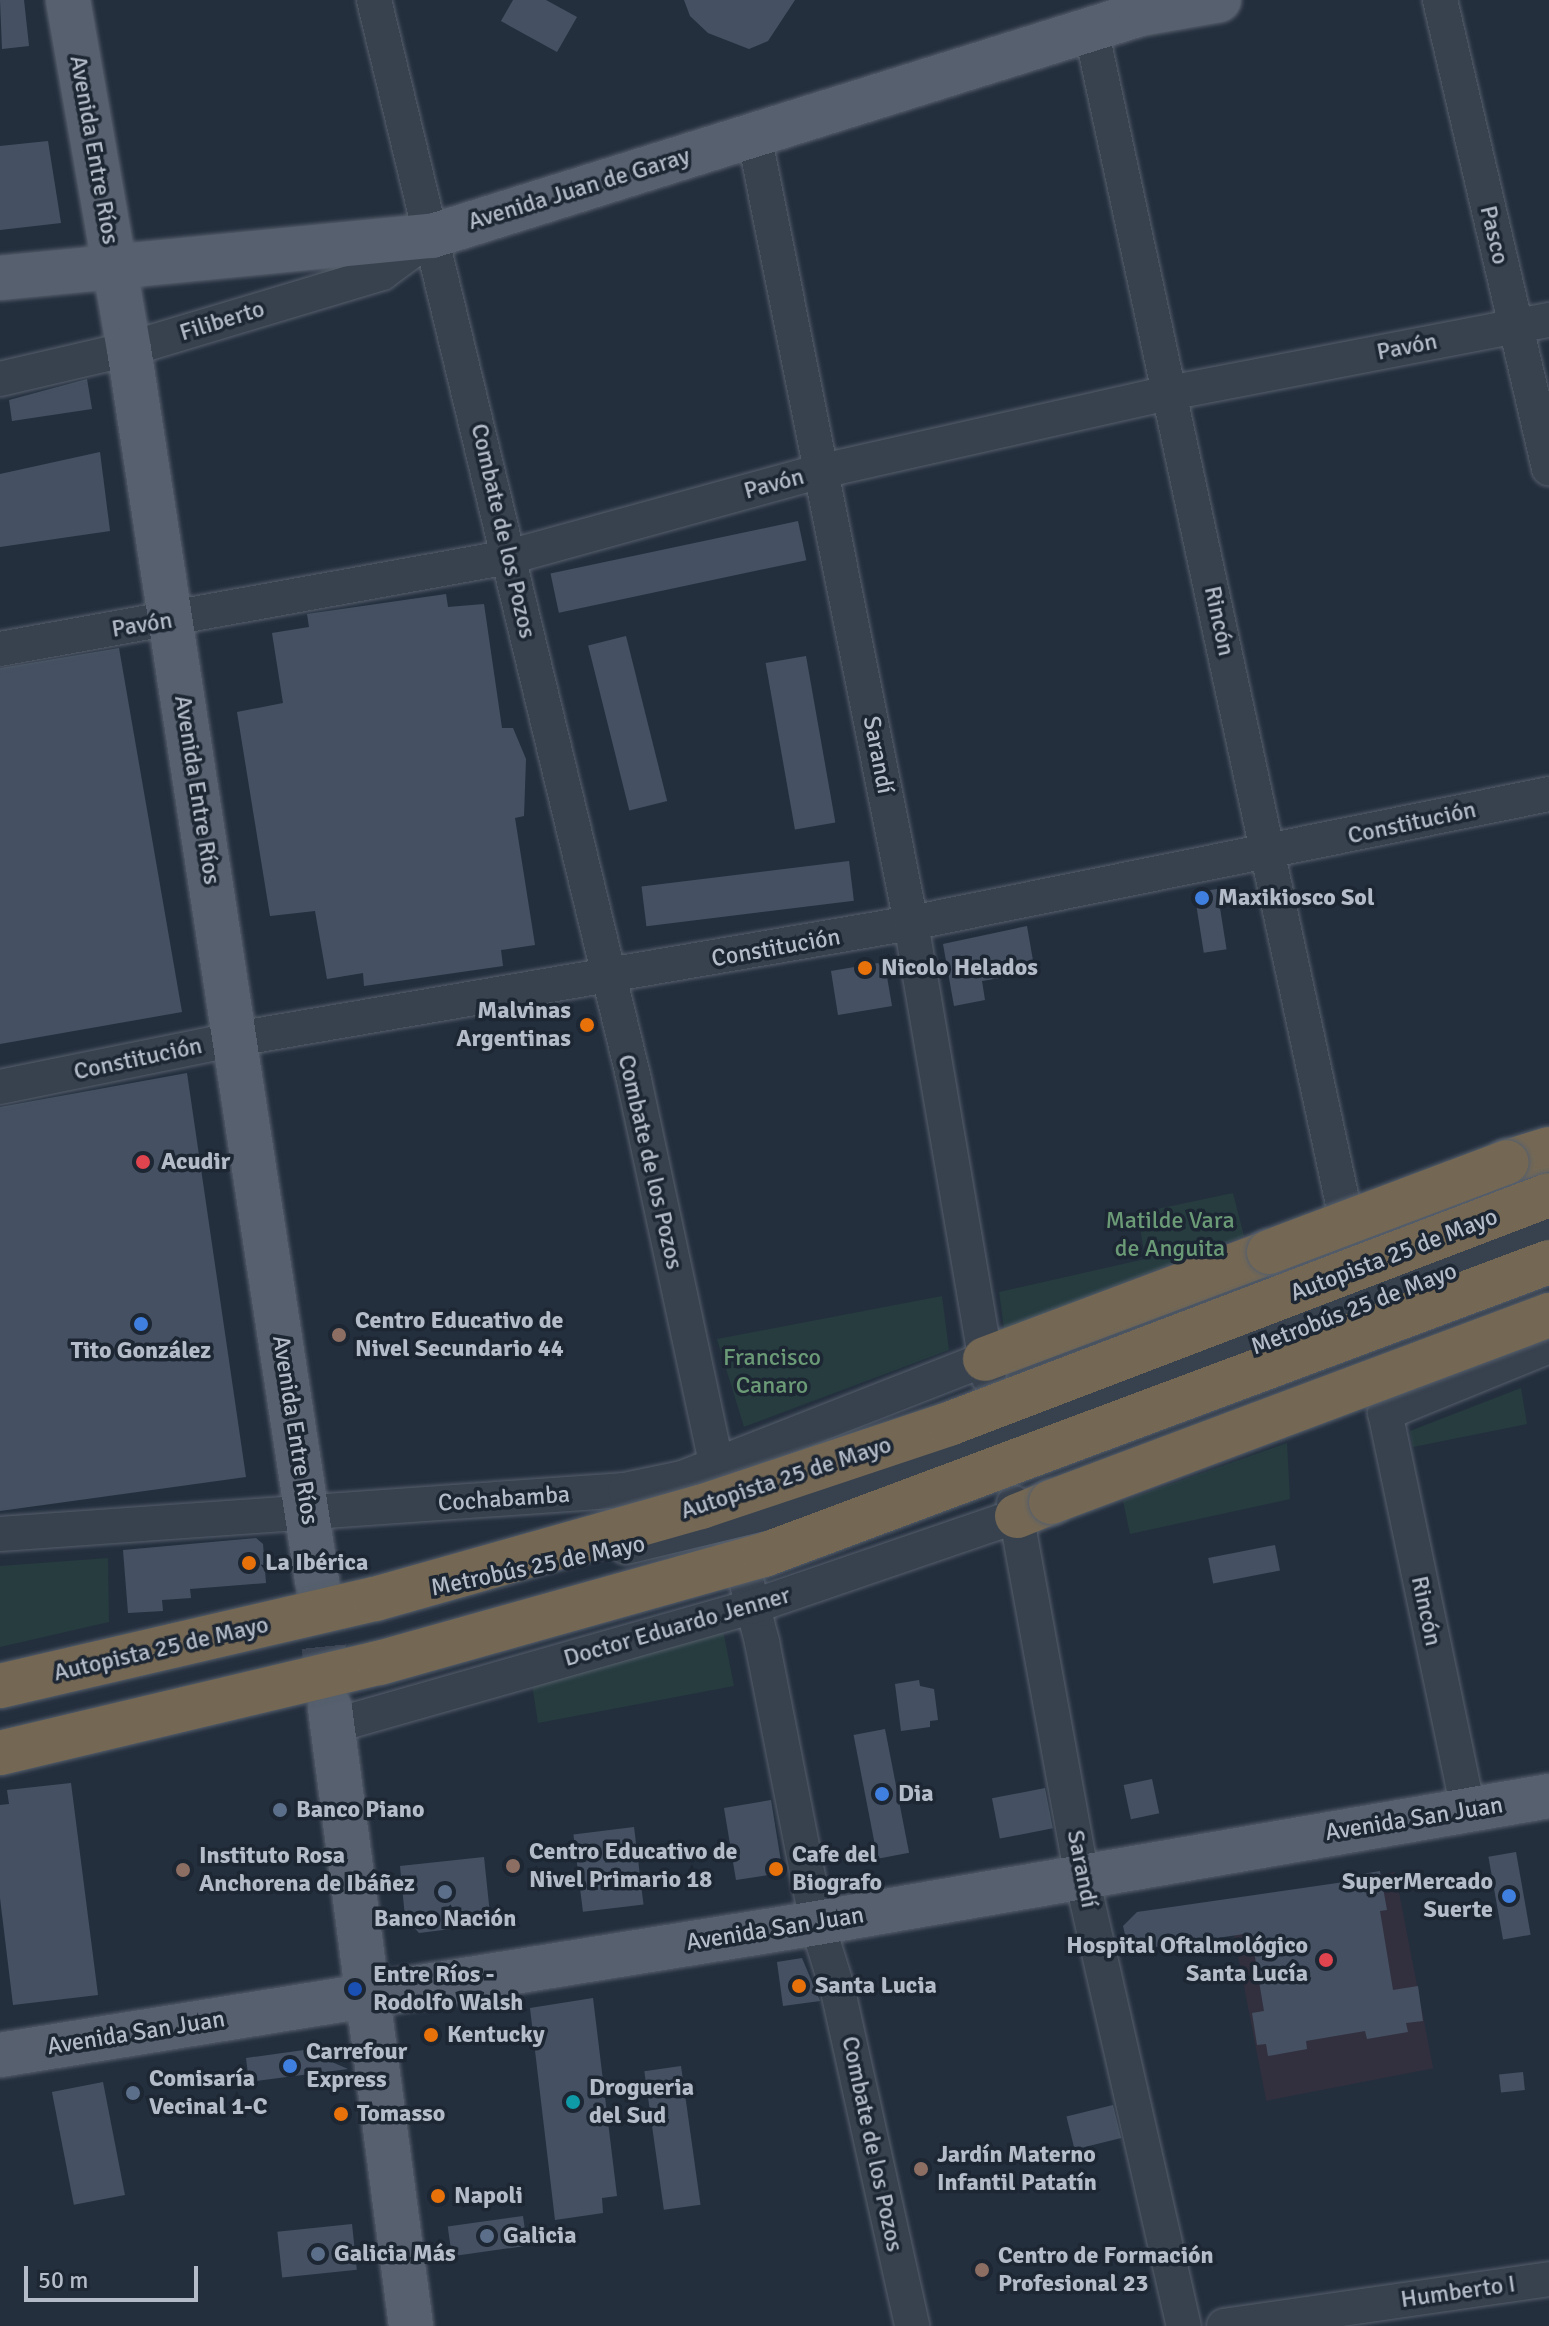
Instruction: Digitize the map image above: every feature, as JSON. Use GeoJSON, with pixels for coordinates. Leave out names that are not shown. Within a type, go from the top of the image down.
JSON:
{"type":"FeatureCollection","features":[{"type":"Feature","properties":{"kind":"highway"},"geometry":{"type":"LineString","coordinates":[[987,1368],[1269,1252],[1549,1149]]}},
{"type":"Feature","properties":{"kind":"highway","name":"Autopista 25 de Mayo"},"geometry":{"type":"LineString","coordinates":[[0,1686],[375,1599],[701,1507],[949,1424],[1549,1195]]}},
{"type":"Feature","properties":{"kind":"highway"},"geometry":{"type":"LineString","coordinates":[[0,1753],[379,1663],[589,1607],[764,1555],[1549,1262]]}},
{"type":"Feature","properties":{"kind":"highway"},"geometry":{"type":"LineString","coordinates":[[1027,1507],[1549,1315]]}},
{"type":"Feature","properties":{"kind":"main road","name":"Avenida Entre Ríos"},"geometry":{"type":"LineString","coordinates":[[68,0],[129,349],[310,1514],[317,1581]]}},
{"type":"Feature","properties":{"kind":"main road","name":"Avenida Juan de Garay"},"geometry":{"type":"LineString","coordinates":[[0,278],[432,236],[1154,7],[1219,0]]}},
{"type":"Feature","properties":{"kind":"main road"},"geometry":{"type":"LineString","coordinates":[[332,1717],[411,2326]]}},
{"type":"Feature","properties":{"kind":"main road","name":"Avenida San Juan"},"geometry":{"type":"LineString","coordinates":[[0,2055],[817,1923],[1549,1796]]}},
{"type":"Feature","properties":{"kind":"street","name":"Combate de los Pozos"},"geometry":{"type":"LineString","coordinates":[[374,0],[509,557],[606,978],[634,1080],[716,1464],[751,1607],[817,1923],[838,1991],[912,2326]]}},
{"type":"Feature","properties":{"kind":"street"},"geometry":{"type":"LineString","coordinates":[[1154,7],[1184,0]]}},
{"type":"Feature","properties":{"kind":"street","name":"Pasco"},"geometry":{"type":"LineString","coordinates":[[1440,0],[1549,469]]}},
{"type":"Feature","properties":{"kind":"street","name":"Rincón"},"geometry":{"type":"LineString","coordinates":[[1091,29],[1345,1214]]}},
{"type":"Feature","properties":{"kind":"street","name":"Sarandí"},"geometry":{"type":"LineString","coordinates":[[754,135],[911,923],[987,1368]]}},
{"type":"Feature","properties":{"kind":"street","name":"Filiberto"},"geometry":{"type":"LineString","coordinates":[[0,379],[129,349],[382,273],[432,236]]}},
{"type":"Feature","properties":{"kind":"street","name":"Pavón"},"geometry":{"type":"LineString","coordinates":[[0,649],[171,621],[509,557],[822,471],[1169,393],[1549,320]]}},
{"type":"Feature","properties":{"kind":"street","name":"Constitución"},"geometry":{"type":"LineString","coordinates":[[0,1087],[236,1039],[606,978],[911,923],[1270,854],[1549,794]]}},
{"type":"Feature","properties":{"kind":"street","name":"Metrobús 25 de Mayo"},"geometry":{"type":"LineString","coordinates":[[375,1599],[715,1528],[910,1470],[1158,1385],[1549,1234]]}},
{"type":"Feature","properties":{"kind":"street","name":"Rincón"},"geometry":{"type":"LineString","coordinates":[[1468,1809],[1385,1413],[1549,1346]]}},
{"type":"Feature","properties":{"kind":"street","name":"Cochabamba"},"geometry":{"type":"LineString","coordinates":[[0,1534],[625,1490],[682,1478],[987,1368]]}},
{"type":"Feature","properties":{"kind":"street","name":"Metrobús 25 de Mayo"},"geometry":{"type":"LineString","coordinates":[[920,1499],[1158,1385]]}},
{"type":"Feature","properties":{"kind":"street","name":"Sarandí"},"geometry":{"type":"LineString","coordinates":[[1027,1507],[1082,1878],[1184,2326]]}},
{"type":"Feature","properties":{"kind":"street","name":"Doctor Eduardo Jenner"},"geometry":{"type":"LineString","coordinates":[[332,1717],[751,1607],[1027,1507]]}},
{"type":"Feature","properties":{"kind":"street","name":"Humberto I"},"geometry":{"type":"LineString","coordinates":[[1224,2326],[1346,2317],[1549,2279]]}},
{"type":"Feature","properties":{"kind":"shaded area","name":"Hospital Oftalmológico Santa Lucía"},"geometry":{"type":"Polygon","coordinates":[[[1395,1872],[1433,2068],[1266,2101],[1228,1904],[1395,1872]]]}},
{"type":"Feature","properties":{"kind":"green space","name":"Matilde Vara de Anguita"},"geometry":{"type":"Polygon","coordinates":[[[1233,1193],[1244,1236],[1004,1329],[999,1292],[1145,1259],[1138,1213],[1233,1193]]]}},
{"type":"Feature","properties":{"kind":"green space","name":"Francisco Canaro"},"geometry":{"type":"Polygon","coordinates":[[[942,1296],[949,1350],[744,1427],[717,1339],[942,1296]]]}},
{"type":"Feature","properties":{"kind":"green space"},"geometry":{"type":"Polygon","coordinates":[[[1521,1388],[1527,1424],[1413,1447],[1410,1431],[1521,1388]]]}},
{"type":"Feature","properties":{"kind":"green space"},"geometry":{"type":"Polygon","coordinates":[[[1287,1443],[1290,1499],[1130,1534],[1123,1501],[1287,1443]]]}},
{"type":"Feature","properties":{"kind":"green space"},"geometry":{"type":"Polygon","coordinates":[[[108,1558],[109,1622],[0,1647],[0,1566],[108,1558]]]}},
{"type":"Feature","properties":{"kind":"green space"},"geometry":{"type":"Polygon","coordinates":[[[723,1630],[734,1686],[538,1723],[532,1684],[723,1630]]]}},
{"type":"Feature","properties":{"kind":"building"},"geometry":{"type":"Polygon","coordinates":[[[0,0],[24,0],[29,46],[2,49],[0,0]]]}},
{"type":"Feature","properties":{"kind":"building"},"geometry":{"type":"Polygon","coordinates":[[[513,0],[546,0],[577,17],[557,52],[501,21],[513,0]]]}},
{"type":"Feature","properties":{"kind":"building"},"geometry":{"type":"Polygon","coordinates":[[[684,0],[795,0],[768,41],[749,49],[708,33],[690,16],[684,0]]]}},
{"type":"Feature","properties":{"kind":"building"},"geometry":{"type":"Polygon","coordinates":[[[48,141],[61,223],[0,230],[0,146],[48,141]]]}},
{"type":"Feature","properties":{"kind":"building"},"geometry":{"type":"Polygon","coordinates":[[[87,379],[92,409],[12,421],[9,400],[87,379]]]}},
{"type":"Feature","properties":{"kind":"building"},"geometry":{"type":"Polygon","coordinates":[[[100,452],[110,531],[0,547],[0,474],[100,452]]]}},
{"type":"Feature","properties":{"kind":"building"},"geometry":{"type":"Polygon","coordinates":[[[798,521],[806,560],[559,613],[551,574],[798,521]]]}},
{"type":"Feature","properties":{"kind":"building"},"geometry":{"type":"Polygon","coordinates":[[[446,594],[448,607],[484,604],[502,728],[513,728],[526,759],[524,816],[515,818],[535,945],[501,950],[503,966],[364,986],[363,973],[327,979],[315,911],[270,916],[237,712],[283,703],[272,633],[309,627],[307,614],[446,594]]]}},
{"type":"Feature","properties":{"kind":"building"},"geometry":{"type":"Polygon","coordinates":[[[626,636],[667,801],[629,810],[588,645],[626,636]]]}},
{"type":"Feature","properties":{"kind":"building"},"geometry":{"type":"Polygon","coordinates":[[[119,648],[182,1012],[0,1044],[0,668],[119,648]]]}},
{"type":"Feature","properties":{"kind":"building"},"geometry":{"type":"Polygon","coordinates":[[[806,656],[835,822],[795,830],[766,663],[806,656]]]}},
{"type":"Feature","properties":{"kind":"building"},"geometry":{"type":"Polygon","coordinates":[[[849,861],[854,901],[646,926],[642,886],[849,861]]]}},
{"type":"Feature","properties":{"kind":"building"},"geometry":{"type":"Polygon","coordinates":[[[1217,889],[1227,949],[1204,953],[1194,893],[1217,889]]]}},
{"type":"Feature","properties":{"kind":"building"},"geometry":{"type":"Polygon","coordinates":[[[1027,926],[1035,972],[982,981],[985,1000],[954,1006],[943,944],[1027,926]]]}},
{"type":"Feature","properties":{"kind":"building"},"geometry":{"type":"Polygon","coordinates":[[[878,963],[886,971],[892,1006],[838,1015],[831,971],[878,963]]]}},
{"type":"Feature","properties":{"kind":"building"},"geometry":{"type":"Polygon","coordinates":[[[187,1073],[246,1477],[0,1511],[0,1107],[187,1073]]]}},
{"type":"Feature","properties":{"kind":"building"},"geometry":{"type":"Polygon","coordinates":[[[256,1538],[263,1544],[266,1583],[190,1589],[191,1598],[162,1600],[163,1611],[128,1613],[123,1550],[256,1538]]]}},
{"type":"Feature","properties":{"kind":"building"},"geometry":{"type":"Polygon","coordinates":[[[1275,1545],[1280,1571],[1213,1583],[1208,1558],[1275,1545]]]}},
{"type":"Feature","properties":{"kind":"building"},"geometry":{"type":"Polygon","coordinates":[[[919,1680],[920,1686],[934,1689],[938,1720],[930,1721],[930,1727],[901,1731],[895,1684],[919,1680]]]}},
{"type":"Feature","properties":{"kind":"building","name":"Dia"},"geometry":{"type":"Polygon","coordinates":[[[885,1729],[909,1853],[878,1859],[854,1735],[885,1729]]]}},
{"type":"Feature","properties":{"kind":"building"},"geometry":{"type":"Polygon","coordinates":[[[1152,1779],[1159,1813],[1131,1819],[1124,1785],[1152,1779]]]}},
{"type":"Feature","properties":{"kind":"building"},"geometry":{"type":"Polygon","coordinates":[[[71,1783],[98,1995],[13,2005],[0,1898],[0,1805],[9,1804],[7,1790],[71,1783]]]}},
{"type":"Feature","properties":{"kind":"building"},"geometry":{"type":"Polygon","coordinates":[[[1045,1788],[1053,1828],[1000,1839],[992,1798],[1045,1788]]]}},
{"type":"Feature","properties":{"kind":"building"},"geometry":{"type":"Polygon","coordinates":[[[771,1800],[782,1868],[775,1874],[736,1880],[724,1808],[771,1800]]]}},
{"type":"Feature","properties":{"kind":"building"},"geometry":{"type":"Polygon","coordinates":[[[634,1827],[644,1904],[583,1912],[573,1834],[634,1827]]]}},
{"type":"Feature","properties":{"kind":"building","name":"SuperMercado Suerte"},"geometry":{"type":"Polygon","coordinates":[[[1516,1852],[1531,1935],[1503,1940],[1488,1857],[1516,1852]]]}},
{"type":"Feature","properties":{"kind":"building","name":"Banco Nación"},"geometry":{"type":"Polygon","coordinates":[[[484,1857],[491,1924],[419,1933],[405,1917],[400,1866],[484,1857]]]}},
{"type":"Feature","properties":{"kind":"building","name":"Hospital Oftalmológico Santa Lucía"},"geometry":{"type":"Polygon","coordinates":[[[1380,1871],[1387,1910],[1380,1911],[1393,1990],[1418,1986],[1423,2021],[1406,2023],[1408,2032],[1367,2039],[1365,2031],[1306,2041],[1307,2049],[1268,2056],[1266,2044],[1257,2045],[1252,2013],[1264,2011],[1251,1933],[1129,1951],[1123,1926],[1137,1912],[1351,1881],[1350,1876],[1380,1871]]]}},
{"type":"Feature","properties":{"kind":"building","name":"Santa Lucia"},"geometry":{"type":"Polygon","coordinates":[[[802,1958],[820,2001],[783,2006],[777,1962],[802,1958]]]}},
{"type":"Feature","properties":{"kind":"building","name":"Drogueria del Sud"},"geometry":{"type":"Polygon","coordinates":[[[593,1998],[617,2196],[602,2198],[603,2213],[555,2220],[530,2008],[593,1998]]]}},
{"type":"Feature","properties":{"kind":"building","name":"Carrefour Express"},"geometry":{"type":"Polygon","coordinates":[[[304,2050],[348,2069],[249,2082],[246,2058],[304,2050]]]}},
{"type":"Feature","properties":{"kind":"building"},"geometry":{"type":"Polygon","coordinates":[[[681,2066],[700,2205],[664,2210],[644,2071],[681,2066]]]}},
{"type":"Feature","properties":{"kind":"building"},"geometry":{"type":"Polygon","coordinates":[[[1523,2072],[1525,2090],[1501,2092],[1499,2075],[1523,2072]]]}},
{"type":"Feature","properties":{"kind":"building"},"geometry":{"type":"Polygon","coordinates":[[[103,2082],[125,2195],[74,2205],[52,2092],[103,2082]]]}},
{"type":"Feature","properties":{"kind":"building"},"geometry":{"type":"Polygon","coordinates":[[[1113,2105],[1121,2138],[1075,2150],[1066,2117],[1113,2105]]]}},
{"type":"Feature","properties":{"kind":"building","name":"Galicia"},"geometry":{"type":"Polygon","coordinates":[[[523,2216],[527,2246],[452,2256],[448,2227],[523,2216]]]}},
{"type":"Feature","properties":{"kind":"building","name":"Galicia Más"},"geometry":{"type":"Polygon","coordinates":[[[352,2224],[357,2270],[282,2278],[277,2232],[352,2224]]]}},
{"type":"Feature","properties":{"kind":"tunnel"},"geometry":{"type":"LineString","coordinates":[[317,1581],[330,1708]]}},
{"type":"Feature","properties":{"kind":"place","name":"Maxikiosco Sol"},"geometry":{"type":"Point","coordinates":[1202,898]}},
{"type":"Feature","properties":{"kind":"place","name":"Nicolo Helados"},"geometry":{"type":"Point","coordinates":[865,968]}},
{"type":"Feature","properties":{"kind":"place","name":"Malvinas Argentinas"},"geometry":{"type":"Point","coordinates":[587,1025]}},
{"type":"Feature","properties":{"kind":"place","name":"Acudir"},"geometry":{"type":"Point","coordinates":[143,1162]}},
{"type":"Feature","properties":{"kind":"place","name":"Tito González"},"geometry":{"type":"Point","coordinates":[141,1324]}},
{"type":"Feature","properties":{"kind":"place","name":"Centro Educativo de Nivel Secundario 44"},"geometry":{"type":"Point","coordinates":[339,1335]}},
{"type":"Feature","properties":{"kind":"place","name":"La Ibérica"},"geometry":{"type":"Point","coordinates":[249,1563]}},
{"type":"Feature","properties":{"kind":"place","name":"Dia"},"geometry":{"type":"Point","coordinates":[882,1794]}},
{"type":"Feature","properties":{"kind":"place","name":"Banco Piano"},"geometry":{"type":"Point","coordinates":[280,1810]}},
{"type":"Feature","properties":{"kind":"place","name":"Centro Educativo de Nivel Primario 18"},"geometry":{"type":"Point","coordinates":[513,1866]}},
{"type":"Feature","properties":{"kind":"place","name":"Cafe del Biografo"},"geometry":{"type":"Point","coordinates":[776,1869]}},
{"type":"Feature","properties":{"kind":"place","name":"Instituto Rosa Anchorena de Ibáñez"},"geometry":{"type":"Point","coordinates":[183,1870]}},
{"type":"Feature","properties":{"kind":"place","name":"Banco Nación"},"geometry":{"type":"Point","coordinates":[445,1892]}},
{"type":"Feature","properties":{"kind":"place","name":"SuperMercado Suerte"},"geometry":{"type":"Point","coordinates":[1509,1896]}},
{"type":"Feature","properties":{"kind":"place","name":"Hospital Oftalmológico Santa Lucía"},"geometry":{"type":"Point","coordinates":[1326,1960]}},
{"type":"Feature","properties":{"kind":"place","name":"Santa Lucia"},"geometry":{"type":"Point","coordinates":[799,1986]}},
{"type":"Feature","properties":{"kind":"place","name":"Entre Ríos - Rodolfo Walsh"},"geometry":{"type":"Point","coordinates":[355,1989]}},
{"type":"Feature","properties":{"kind":"place","name":"Kentucky"},"geometry":{"type":"Point","coordinates":[431,2035]}},
{"type":"Feature","properties":{"kind":"place","name":"Carrefour Express"},"geometry":{"type":"Point","coordinates":[290,2066]}},
{"type":"Feature","properties":{"kind":"place","name":"Comisaría Vecinal 1-C"},"geometry":{"type":"Point","coordinates":[133,2093]}},
{"type":"Feature","properties":{"kind":"place","name":"Drogueria del Sud"},"geometry":{"type":"Point","coordinates":[573,2102]}},
{"type":"Feature","properties":{"kind":"place","name":"Tomasso"},"geometry":{"type":"Point","coordinates":[341,2114]}},
{"type":"Feature","properties":{"kind":"place","name":"Jardín Materno Infantil Patatín"},"geometry":{"type":"Point","coordinates":[921,2169]}},
{"type":"Feature","properties":{"kind":"place","name":"Napoli"},"geometry":{"type":"Point","coordinates":[438,2196]}},
{"type":"Feature","properties":{"kind":"place","name":"Galicia"},"geometry":{"type":"Point","coordinates":[487,2236]}},
{"type":"Feature","properties":{"kind":"place","name":"Galicia Más"},"geometry":{"type":"Point","coordinates":[318,2254]}},
{"type":"Feature","properties":{"kind":"place","name":"Centro de Formación Profesional 23"},"geometry":{"type":"Point","coordinates":[982,2270]}}]}
